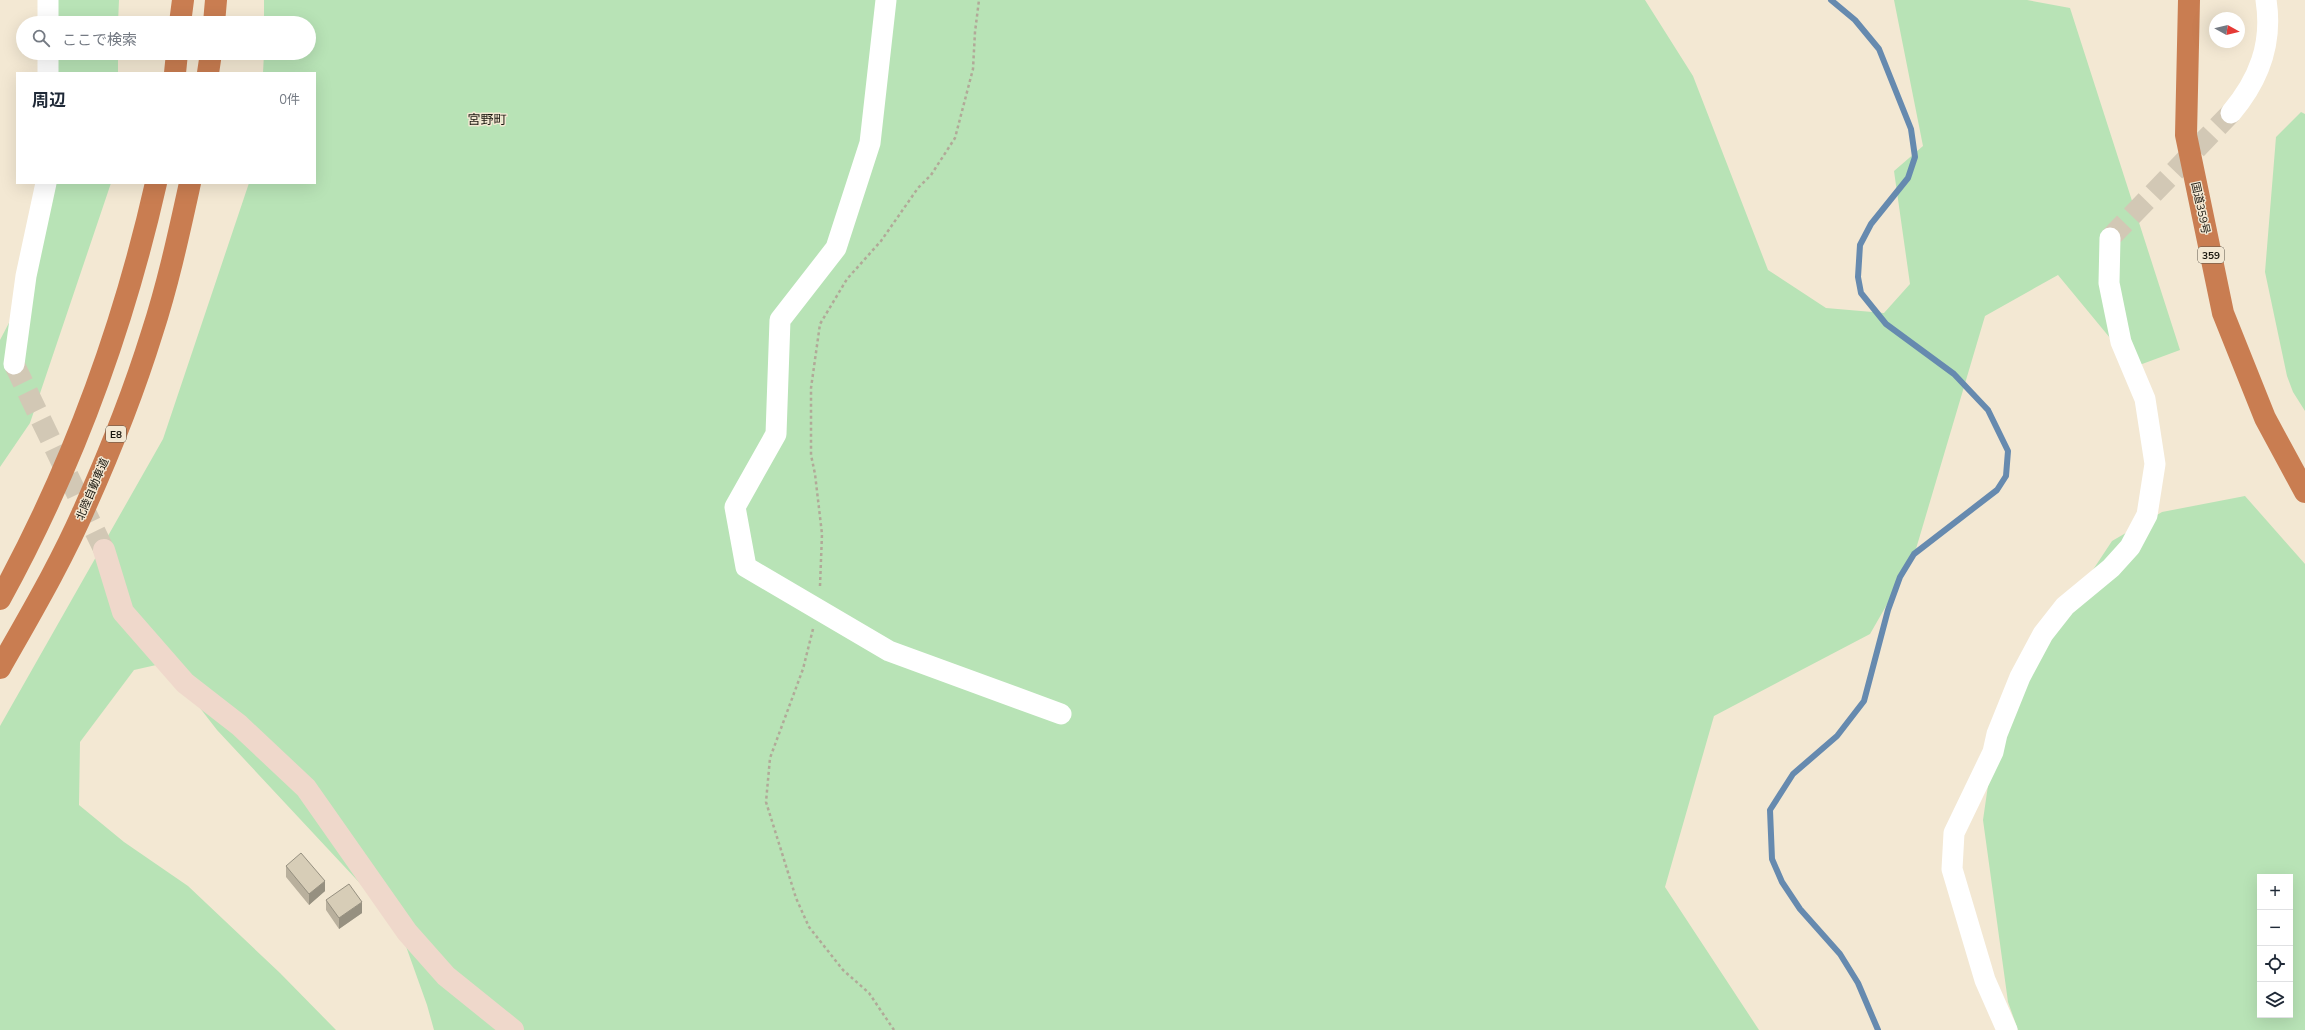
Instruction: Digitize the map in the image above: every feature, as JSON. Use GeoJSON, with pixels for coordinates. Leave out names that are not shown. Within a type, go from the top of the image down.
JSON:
{"type":"FeatureCollection","features":[{"type":"Feature","properties":{"kind":"highway"},"geometry":{"type":"LineString","coordinates":[[181,16],[183,0]]}},
{"type":"Feature","properties":{"kind":"highway"},"geometry":{"type":"LineString","coordinates":[[215,16],[216,0]]}},
{"type":"Feature","properties":{"kind":"highway","name":"国道359号"},"geometry":{"type":"LineString","coordinates":[[2188,0],[2186,135],[2223,313],[2266,418],[2305,492]]}},
{"type":"Feature","properties":{"kind":"highway"},"geometry":{"type":"LineString","coordinates":[[174,72],[176,60]]}},
{"type":"Feature","properties":{"kind":"highway"},"geometry":{"type":"LineString","coordinates":[[208,72],[210,60]]}},
{"type":"Feature","properties":{"kind":"highway"},"geometry":{"type":"LineString","coordinates":[[0,599],[55,492],[90,408],[119,323],[144,237],[156,184]]}},
{"type":"Feature","properties":{"kind":"highway","name":"北陸自動車道"},"geometry":{"type":"LineString","coordinates":[[0,668],[49,582],[86,506],[122,418],[152,332],[176,248],[190,184]]}},
{"type":"Feature","properties":{"kind":"street"},"geometry":{"type":"LineString","coordinates":[[48,0],[48,16]]}},
{"type":"Feature","properties":{"kind":"street"},"geometry":{"type":"LineString","coordinates":[[886,0],[870,143],[836,248],[780,320],[776,434],[735,507],[746,567],[889,651],[1061,714]]}},
{"type":"Feature","properties":{"kind":"street"},"geometry":{"type":"LineString","coordinates":[[2231,113],[2245,97],[2258,75],[2266,44],[2268,14],[2266,0]]}},
{"type":"Feature","properties":{"kind":"street"},"geometry":{"type":"LineString","coordinates":[[48,60],[48,72]]}},
{"type":"Feature","properties":{"kind":"street"},"geometry":{"type":"LineString","coordinates":[[14,364],[26,276],[46,184]]}},
{"type":"Feature","properties":{"kind":"street"},"geometry":{"type":"LineString","coordinates":[[2007,1030],[1985,980],[1952,869],[1954,833],[1993,752],[1997,734],[2020,677],[2043,634],[2065,606],[2110,568],[2130,547],[2148,515],[2155,464],[2146,398],[2120,342],[2108,283],[2110,238]]}},
{"type":"Feature","properties":{"kind":"street"},"geometry":{"type":"LineString","coordinates":[[104,550],[123,612],[185,684],[239,725],[306,788],[407,932],[446,976],[513,1030]]}},
{"type":"Feature","properties":{"kind":"path"},"geometry":{"type":"LineString","coordinates":[[820,588],[822,534],[811,448],[811,388],[820,324],[847,279],[881,241],[918,188],[931,175],[955,138],[973,69],[975,32],[980,0]]}},
{"type":"Feature","properties":{"kind":"path"},"geometry":{"type":"LineString","coordinates":[[814,625],[803,669],[770,758],[766,802],[796,898],[809,927],[843,970],[869,993],[894,1030]]}},
{"type":"Feature","properties":{"kind":"green space"},"geometry":{"type":"Polygon","coordinates":[[[55,0],[119,0],[118,16],[55,16],[55,0]]]}},
{"type":"Feature","properties":{"kind":"green space"},"geometry":{"type":"Polygon","coordinates":[[[264,0],[1645,0],[1693,76],[1768,270],[1826,308],[1884,313],[1910,284],[1894,171],[1923,146],[1894,0],[2027,0],[2070,8],[2180,350],[2134,367],[2058,275],[1985,316],[1913,559],[1870,634],[1714,716],[1665,887],[1759,1030],[434,1030],[427,1005],[398,924],[217,730],[165,663],[134,670],[80,742],[79,805],[124,842],[188,886],[280,973],[336,1030],[0,1030],[0,726],[163,439],[249,184],[316,184],[316,72],[263,72],[264,60],[316,60],[316,16],[264,16],[264,0]]]}},
{"type":"Feature","properties":{"kind":"green space"},"geometry":{"type":"Polygon","coordinates":[[[55,60],[118,60],[118,72],[54,72],[55,60]]]}},
{"type":"Feature","properties":{"kind":"green space"},"geometry":{"type":"Polygon","coordinates":[[[2301,112],[2305,114],[2305,411],[2293,392],[2287,376],[2265,272],[2276,137],[2301,112]]]}},
{"type":"Feature","properties":{"kind":"green space"},"geometry":{"type":"Polygon","coordinates":[[[44,184],[111,184],[30,423],[0,467],[0,340],[22,298],[44,184]]]}},
{"type":"Feature","properties":{"kind":"green space"},"geometry":{"type":"Polygon","coordinates":[[[2245,496],[2305,564],[2305,1030],[2018,1030],[2008,1002],[1983,820],[1992,758],[2030,665],[2112,541],[2162,512],[2245,496]]]}},
{"type":"Feature","properties":{"kind":"building"},"geometry":{"type":"Polygon","coordinates":[[[301,853],[325,881],[309,894],[286,866],[301,853]]]}},
{"type":"Feature","properties":{"kind":"building"},"geometry":{"type":"Polygon","coordinates":[[[349,884],[362,902],[339,918],[326,900],[349,884]]]}},
{"type":"Feature","properties":{"kind":"waterway"},"geometry":{"type":"LineString","coordinates":[[1831,0],[1855,20],[1879,49],[1911,129],[1915,157],[1908,178],[1871,224],[1860,245],[1858,277],[1861,293],[1886,324],[1954,374],[1988,410],[2008,451],[2006,476],[1997,490],[1914,554],[1900,577],[1888,610],[1864,701],[1837,736],[1793,774],[1770,810],[1772,859],[1782,882],[1800,909],[1840,954],[1858,983],[1878,1030]]}},
{"type":"Feature","properties":{"kind":"tunnel"},"geometry":{"type":"LineString","coordinates":[[2110,238],[2231,113]]}},
{"type":"Feature","properties":{"kind":"tunnel"},"geometry":{"type":"LineString","coordinates":[[14,364],[104,550]]}},
{"type":"Feature","properties":{"kind":"district","name":"宮野町"},"geometry":{"type":"Point","coordinates":[487,119]}}]}
